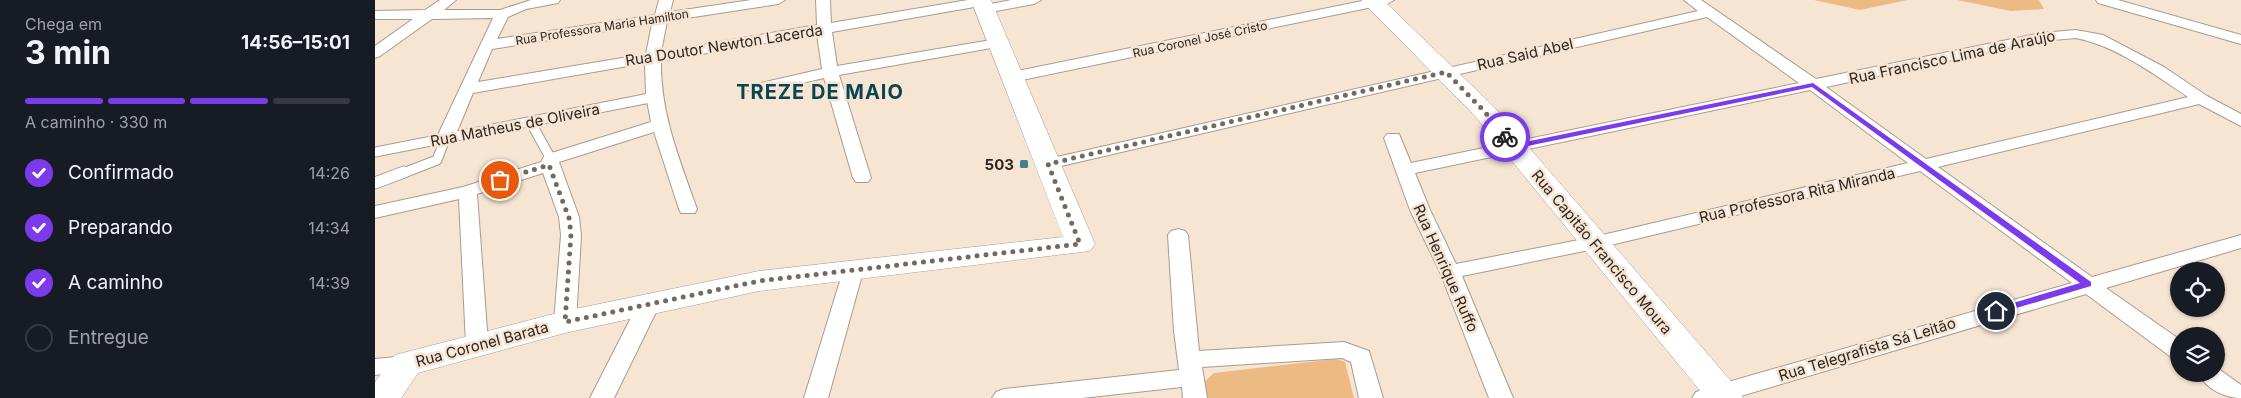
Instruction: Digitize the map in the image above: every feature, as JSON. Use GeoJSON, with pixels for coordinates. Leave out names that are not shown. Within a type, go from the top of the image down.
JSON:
{"type":"FeatureCollection","features":[{"type":"Feature","properties":{"kind":"main road","name":"Rua Capitão Francisco Moura"},"geometry":{"type":"LineString","coordinates":[[1377,1],[1484,111],[1594,243],[1717,396]]}},
{"type":"Feature","properties":{"kind":"main road"},"geometry":{"type":"LineString","coordinates":[[983,4],[997,43],[1048,164]]}},
{"type":"Feature","properties":{"kind":"main road","name":"Rua Coronel Barata"},"geometry":{"type":"LineString","coordinates":[[391,366],[565,322],[759,281],[854,268],[1080,244],[1048,164]]}},
{"type":"Feature","properties":{"kind":"main road"},"geometry":{"type":"LineString","coordinates":[[382,398],[391,366]]}},
{"type":"Feature","properties":{"kind":"street"},"geometry":{"type":"LineString","coordinates":[[375,53],[449,0]]}},
{"type":"Feature","properties":{"kind":"street"},"geometry":{"type":"LineString","coordinates":[[375,15],[502,14],[515,8],[545,0]]}},
{"type":"Feature","properties":{"kind":"street"},"geometry":{"type":"LineString","coordinates":[[666,0],[653,56],[655,97],[660,125],[688,209]]}},
{"type":"Feature","properties":{"kind":"street","name":"Rua Professora Maria Hamilton"},"geometry":{"type":"LineString","coordinates":[[485,45],[778,0]]}},
{"type":"Feature","properties":{"kind":"street"},"geometry":{"type":"LineString","coordinates":[[823,0],[822,29],[830,72],[862,178]]}},
{"type":"Feature","properties":{"kind":"street","name":"Rua Doutor Newton Lacerda"},"geometry":{"type":"LineString","coordinates":[[467,89],[653,56],[822,29],[983,4],[1035,0]]}},
{"type":"Feature","properties":{"kind":"street"},"geometry":{"type":"LineString","coordinates":[[1691,0],[1711,12],[1813,85],[1921,166],[2170,344]]}},
{"type":"Feature","properties":{"kind":"street"},"geometry":{"type":"LineString","coordinates":[[2103,0],[2241,40]]}},
{"type":"Feature","properties":{"kind":"street"},"geometry":{"type":"LineString","coordinates":[[2149,12],[2159,0]]}},
{"type":"Feature","properties":{"kind":"street","name":"Rua Coronel José Cristo"},"geometry":{"type":"LineString","coordinates":[[1013,78],[1377,1]]}},
{"type":"Feature","properties":{"kind":"street","name":"Rua Said Abel"},"geometry":{"type":"LineString","coordinates":[[1048,164],[1711,12]]}},
{"type":"Feature","properties":{"kind":"street"},"geometry":{"type":"LineString","coordinates":[[445,139],[485,45],[502,14]]}},
{"type":"Feature","properties":{"kind":"street","name":"Rua Francisco Lima de Araújo"},"geometry":{"type":"LineString","coordinates":[[1405,170],[2057,35],[2088,35],[2115,47]]}},
{"type":"Feature","properties":{"kind":"street"},"geometry":{"type":"LineString","coordinates":[[754,90],[830,72],[997,43]]}},
{"type":"Feature","properties":{"kind":"street"},"geometry":{"type":"LineString","coordinates":[[2115,47],[2158,70],[2201,99],[2241,121]]}},
{"type":"Feature","properties":{"kind":"street","name":"Rua Professora Rita Miranda"},"geometry":{"type":"LineString","coordinates":[[1450,272],[1594,243],[2201,99]]}},
{"type":"Feature","properties":{"kind":"street"},"geometry":{"type":"LineString","coordinates":[[375,212],[468,191],[660,125]]}},
{"type":"Feature","properties":{"kind":"street","name":"Rua Henrique Ruffo"},"geometry":{"type":"LineString","coordinates":[[1393,138],[1420,210],[1450,272],[1501,398]]}},
{"type":"Feature","properties":{"kind":"street"},"geometry":{"type":"LineString","coordinates":[[550,162],[569,218],[571,234],[565,322]]}},
{"type":"Feature","properties":{"kind":"street"},"geometry":{"type":"LineString","coordinates":[[468,191],[477,344]]}},
{"type":"Feature","properties":{"kind":"street"},"geometry":{"type":"LineString","coordinates":[[1177,235],[1185,331],[1192,378]]}},
{"type":"Feature","properties":{"kind":"street","name":"Rua Telegrafista Sá Leitão"},"geometry":{"type":"LineString","coordinates":[[1717,396],[2087,284],[2241,241]]}},
{"type":"Feature","properties":{"kind":"street"},"geometry":{"type":"LineString","coordinates":[[816,398],[854,268]]}},
{"type":"Feature","properties":{"kind":"street"},"geometry":{"type":"LineString","coordinates":[[602,398],[649,304]]}},
{"type":"Feature","properties":{"kind":"street"},"geometry":{"type":"LineString","coordinates":[[1004,398],[1192,378],[1344,350],[1361,357],[1371,398]]}},
{"type":"Feature","properties":{"kind":"street"},"geometry":{"type":"LineString","coordinates":[[2221,382],[2241,397]]}},
{"type":"Feature","properties":{"kind":"lane","name":"Rua Matheus de Oliveira"},"geometry":{"type":"LineString","coordinates":[[375,152],[531,123],[655,97]]}},
{"type":"Feature","properties":{"kind":"lane"},"geometry":{"type":"LineString","coordinates":[[531,123],[550,162]]}},
{"type":"Feature","properties":{"kind":"lane"},"geometry":{"type":"LineString","coordinates":[[375,183],[437,160],[445,139]]}},
{"type":"Feature","properties":{"kind":"shaded area"},"geometry":{"type":"Polygon","coordinates":[[[1814,0],[1907,0],[1860,10],[1814,0]]]}},
{"type":"Feature","properties":{"kind":"shaded area"},"geometry":{"type":"Polygon","coordinates":[[[1957,0],[2039,0],[2044,9],[2011,11],[1957,0]]]}},
{"type":"Feature","properties":{"kind":"shaded area"},"geometry":{"type":"Polygon","coordinates":[[[1336,359],[1345,362],[1354,398],[1205,398],[1203,383],[1214,373],[1336,359]]]}},
{"type":"Feature","properties":{"kind":"way so far"},"geometry":{"type":"LineString","coordinates":[[500,180],[549,165],[569,218],[571,234],[565,322],[759,281],[854,268],[1080,244],[1048,164],[1446,72],[1484,111],[1505,137]]}},
{"type":"Feature","properties":{"kind":"place","name":"503"},"geometry":{"type":"Point","coordinates":[1024,164]}},
{"type":"Feature","properties":{"kind":"district","name":"TREZE DE MAIO"},"geometry":{"type":"Point","coordinates":[820,92]}},
{"type":"Feature","properties":{"kind":"route"},"geometry":{"type":"LineString","coordinates":[[1505,137],[1513,147],[1813,85],[1921,166],[2087,284],[1996,311]]}}]}
